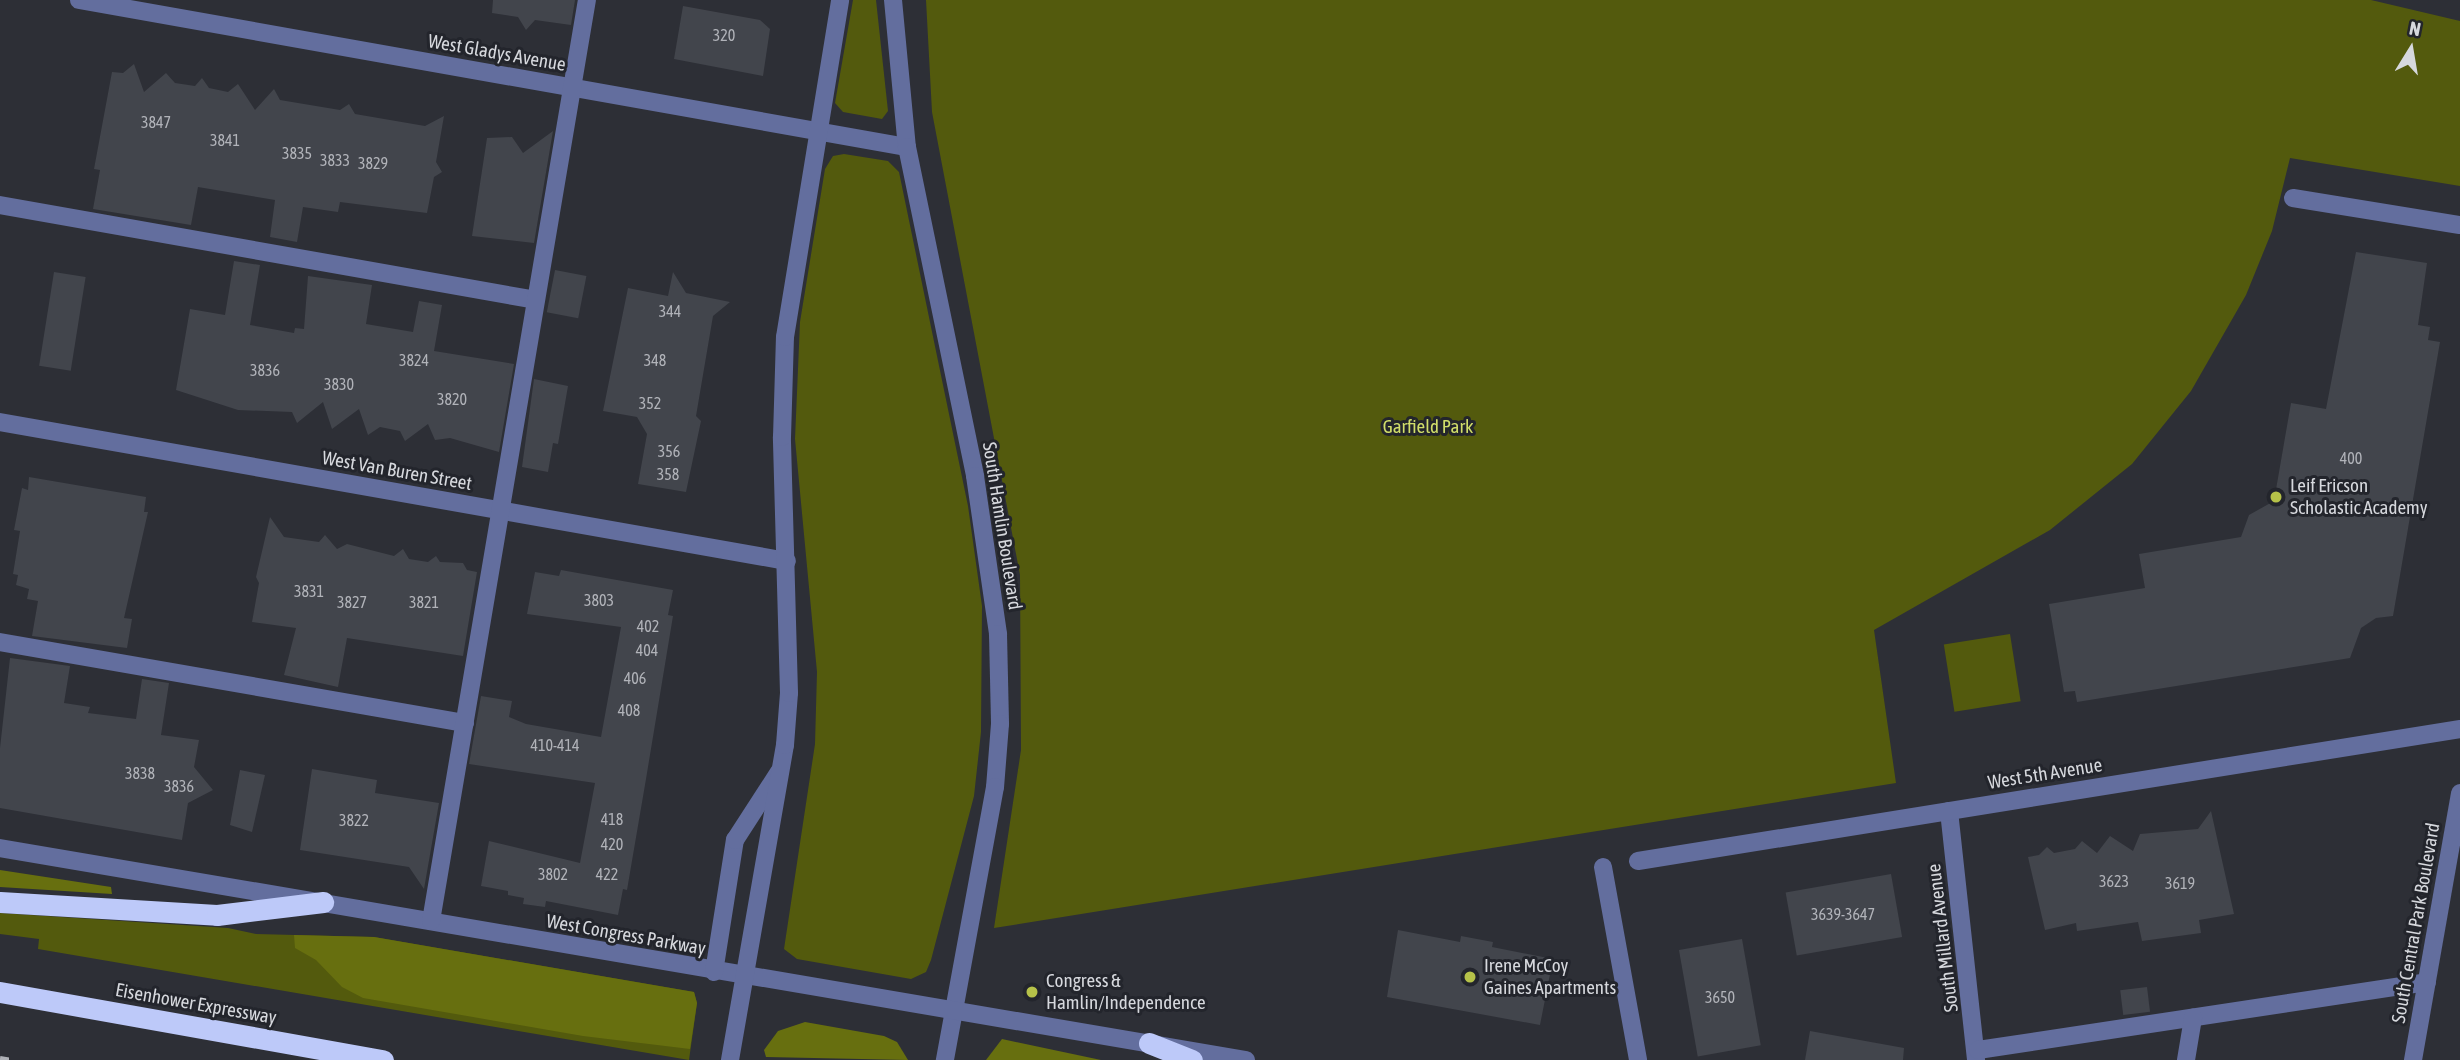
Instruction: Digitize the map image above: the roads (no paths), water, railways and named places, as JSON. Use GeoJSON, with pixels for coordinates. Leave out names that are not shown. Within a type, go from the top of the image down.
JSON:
{"type":"FeatureCollection","features":[{"type":"Feature","properties":{"kind":"highway"},"geometry":{"type":"LineString","coordinates":[[0,902],[217,915],[323,902]]}},
{"type":"Feature","properties":{"kind":"highway","name":"Eisenhower Expressway"},"geometry":{"type":"LineString","coordinates":[[0,992],[383,1060]]}},
{"type":"Feature","properties":{"kind":"highway"},"geometry":{"type":"LineString","coordinates":[[1149,1043],[1192,1060]]}},
{"type":"Feature","properties":{"kind":"street","name":"West Gladys Avenue"},"geometry":{"type":"LineString","coordinates":[[79,0],[907,147]]}},
{"type":"Feature","properties":{"kind":"street"},"geometry":{"type":"LineString","coordinates":[[431,921],[587,0]]}},
{"type":"Feature","properties":{"kind":"street"},"geometry":{"type":"LineString","coordinates":[[730,1060],[783,766],[789,693],[782,437],[785,337],[840,0]]}},
{"type":"Feature","properties":{"kind":"street","name":"South Hamlin Boulevard"},"geometry":{"type":"LineString","coordinates":[[893,0],[907,147],[975,476],[998,635],[1000,724],[995,787],[945,1060]]}},
{"type":"Feature","properties":{"kind":"street"},"geometry":{"type":"LineString","coordinates":[[2293,198],[2460,226]]}},
{"type":"Feature","properties":{"kind":"street"},"geometry":{"type":"LineString","coordinates":[[0,205],[536,300]]}},
{"type":"Feature","properties":{"kind":"street","name":"West Van Buren Street"},"geometry":{"type":"LineString","coordinates":[[0,422],[787,561]]}},
{"type":"Feature","properties":{"kind":"street"},"geometry":{"type":"LineString","coordinates":[[0,642],[465,723]]}},
{"type":"Feature","properties":{"kind":"street","name":"West 5th Avenue"},"geometry":{"type":"LineString","coordinates":[[1638,862],[2460,729]]}},
{"type":"Feature","properties":{"kind":"street"},"geometry":{"type":"LineString","coordinates":[[714,972],[735,840],[783,766]]}},
{"type":"Feature","properties":{"kind":"street","name":"South Central Park Boulevard"},"geometry":{"type":"LineString","coordinates":[[2413,1060],[2454,858],[2460,793]]}},
{"type":"Feature","properties":{"kind":"street","name":"South Millard Avenue"},"geometry":{"type":"LineString","coordinates":[[1949,811],[1977,1055]]}},
{"type":"Feature","properties":{"kind":"street","name":"West Congress Parkway"},"geometry":{"type":"LineString","coordinates":[[0,848],[323,902],[746,978],[1246,1060]]}},
{"type":"Feature","properties":{"kind":"street"},"geometry":{"type":"LineString","coordinates":[[1603,867],[1637,1060]]}},
{"type":"Feature","properties":{"kind":"street"},"geometry":{"type":"LineString","coordinates":[[1977,1055],[2427,982]]}},
{"type":"Feature","properties":{"kind":"street"},"geometry":{"type":"LineString","coordinates":[[2186,1060],[2193,1018]]}},
{"type":"Feature","properties":{"kind":"railway"},"geometry":{"type":"LineString","coordinates":[[0,1058],[12,1060]]}},
{"type":"Feature","properties":{"kind":"place","name":"Leif Ericson Scholastic Academy"},"geometry":{"type":"Point","coordinates":[2276,497]}},
{"type":"Feature","properties":{"kind":"place","name":"Irene McCoy Gaines Apartments"},"geometry":{"type":"Point","coordinates":[1470,977]}},
{"type":"Feature","properties":{"kind":"place","name":"Congress & Hamlin/Independence"},"geometry":{"type":"Point","coordinates":[1032,992]}},
{"type":"Feature","properties":{"kind":"park label","name":"Garfield Park"},"geometry":{"type":"Point","coordinates":[1428,427]}}]}
